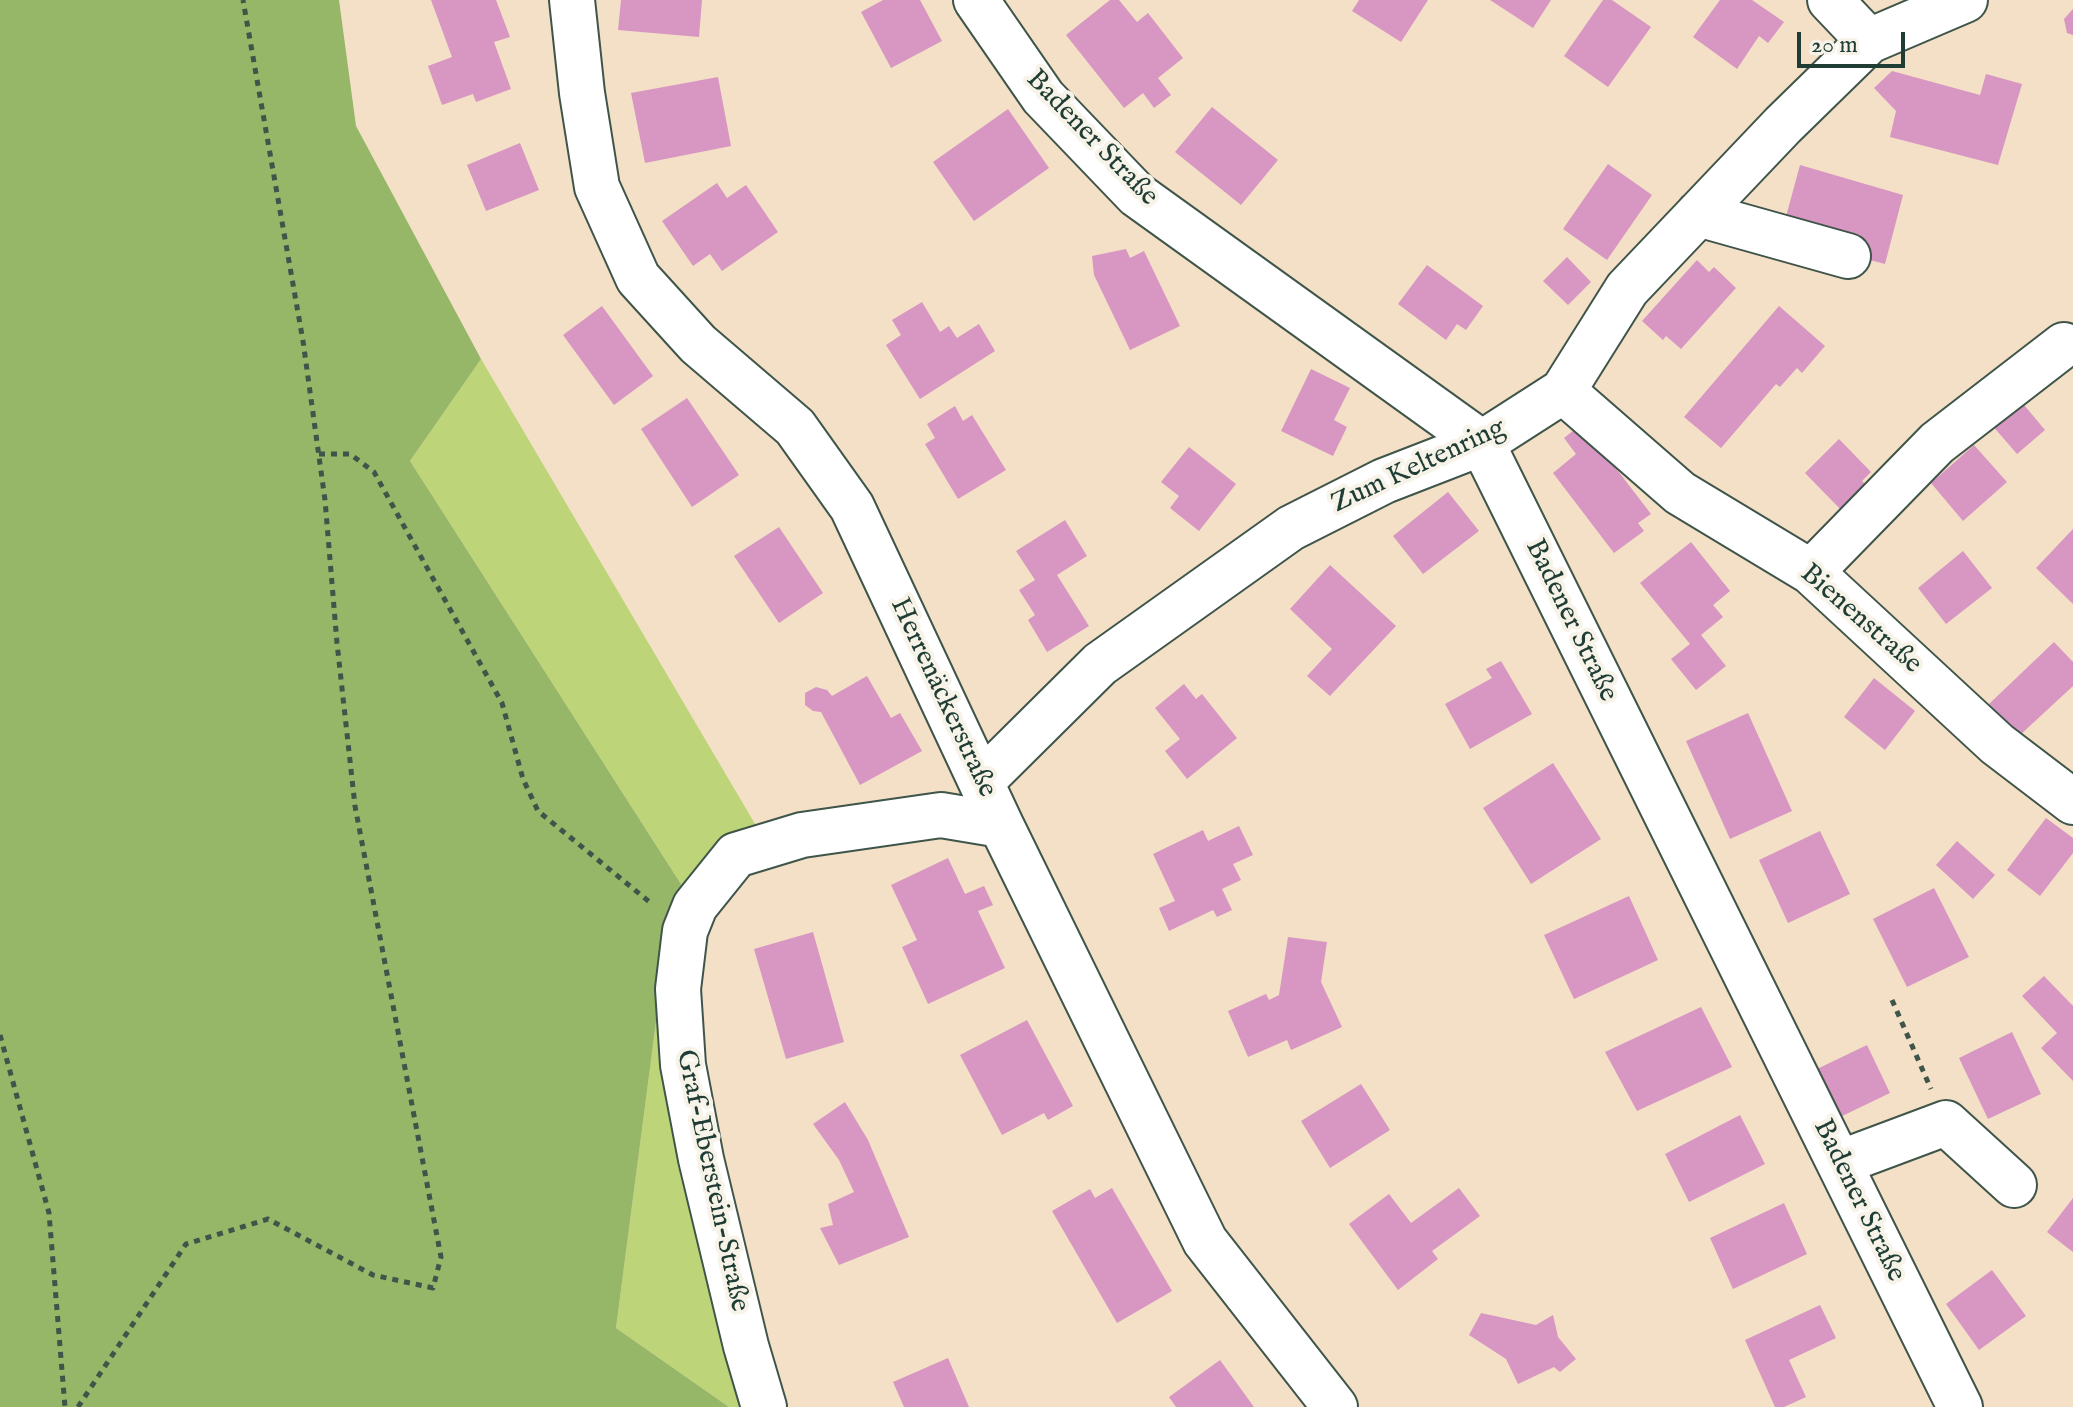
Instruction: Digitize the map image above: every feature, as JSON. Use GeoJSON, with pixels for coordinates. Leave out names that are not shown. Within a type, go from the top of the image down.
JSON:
{"type":"FeatureCollection","features":[{"type":"Feature","properties":{"kind":"street","name":"Herrenäckerstraße"},"geometry":{"type":"LineString","coordinates":[[572,0],[582,93],[597,187],[638,278],[698,344],[795,427],[852,507],[1001,825],[1205,1241],[1335,1407]]}},
{"type":"Feature","properties":{"kind":"street","name":"Badener Straße"},"geometry":{"type":"LineString","coordinates":[[976,0],[1043,97],[1137,195],[1482,443],[1960,1407]]}},
{"type":"Feature","properties":{"kind":"street"},"geometry":{"type":"LineString","coordinates":[[1830,0],[1869,41]]}},
{"type":"Feature","properties":{"kind":"street","name":"Zum Keltenring"},"geometry":{"type":"LineString","coordinates":[[982,781],[1100,664],[1291,528],[1384,481],[1482,443],[1563,391],[1627,289],[1783,125],[1869,41],[1965,0]]}},
{"type":"Feature","properties":{"kind":"street"},"geometry":{"type":"LineString","coordinates":[[1698,214],[1848,256]]}},
{"type":"Feature","properties":{"kind":"street"},"geometry":{"type":"LineString","coordinates":[[1811,572],[1937,443],[2064,345]]}},
{"type":"Feature","properties":{"kind":"street","name":"Bienenstraße"},"geometry":{"type":"LineString","coordinates":[[1563,391],[1680,493],[1811,572],[1997,744],[2073,802]]}},
{"type":"Feature","properties":{"kind":"street","name":"Graf-Eberstein-Straße"},"geometry":{"type":"LineString","coordinates":[[764,1407],[746,1346],[701,1159],[683,1065],[678,989],[685,931],[695,906],[736,855],[802,835],[941,815],[1001,825]]}},
{"type":"Feature","properties":{"kind":"street"},"geometry":{"type":"LineString","coordinates":[[1839,1163],[1946,1123],[2014,1185]]}},
{"type":"Feature","properties":{"kind":"path"},"geometry":{"type":"LineString","coordinates":[[78,1407],[186,1244],[268,1219],[373,1275],[433,1288],[441,1257],[355,806],[319,454],[303,341],[243,0]]}},
{"type":"Feature","properties":{"kind":"path"},"geometry":{"type":"LineString","coordinates":[[319,454],[350,454],[374,472],[502,703],[523,779],[538,811],[685,931]]}},
{"type":"Feature","properties":{"kind":"path"},"geometry":{"type":"LineString","coordinates":[[1892,1000],[1946,1123]]}},
{"type":"Feature","properties":{"kind":"path"},"geometry":{"type":"LineString","coordinates":[[0,1035],[49,1213],[65,1407]]}},
{"type":"Feature","properties":{"kind":"green space"},"geometry":{"type":"Polygon","coordinates":[[[0,0],[339,0],[356,126],[481,359],[410,461],[695,906],[659,999],[616,1328],[729,1407],[0,1407],[0,0]]]}},
{"type":"Feature","properties":{"kind":"green space"},"geometry":{"type":"Polygon","coordinates":[[[481,359],[768,846],[695,906],[410,461],[481,359]]]}},
{"type":"Feature","properties":{"kind":"green space"},"geometry":{"type":"Polygon","coordinates":[[[659,999],[765,1407],[729,1407],[616,1328],[659,999]]]}},
{"type":"Feature","properties":{"kind":"building"},"geometry":{"type":"Polygon","coordinates":[[[431,0],[496,0],[510,37],[494,42],[511,89],[476,102],[473,94],[442,105],[428,66],[452,57],[431,0]]]}},
{"type":"Feature","properties":{"kind":"building"},"geometry":{"type":"Polygon","coordinates":[[[621,0],[702,0],[699,37],[618,30],[621,0]]]}},
{"type":"Feature","properties":{"kind":"building"},"geometry":{"type":"Polygon","coordinates":[[[883,0],[920,0],[942,41],[891,68],[861,12],[883,0]]]}},
{"type":"Feature","properties":{"kind":"building"},"geometry":{"type":"Polygon","coordinates":[[[1110,0],[1119,0],[1137,22],[1148,13],[1183,58],[1158,78],[1171,95],[1154,108],[1143,93],[1124,108],[1066,35],[1110,0]]]}},
{"type":"Feature","properties":{"kind":"building"},"geometry":{"type":"Polygon","coordinates":[[[1359,0],[1428,0],[1401,42],[1352,11],[1359,0]]]}},
{"type":"Feature","properties":{"kind":"building"},"geometry":{"type":"Polygon","coordinates":[[[1490,0],[1551,0],[1533,28],[1490,0]]]}},
{"type":"Feature","properties":{"kind":"building"},"geometry":{"type":"Polygon","coordinates":[[[1603,0],[1612,0],[1651,27],[1608,87],[1564,56],[1603,0]]]}},
{"type":"Feature","properties":{"kind":"building"},"geometry":{"type":"Polygon","coordinates":[[[1720,0],[1752,0],[1784,22],[1768,43],[1759,36],[1737,69],[1693,37],[1720,0]]]}},
{"type":"Feature","properties":{"kind":"building"},"geometry":{"type":"Polygon","coordinates":[[[2073,9],[2073,35],[2067,33],[2064,19],[2073,9]]]}},
{"type":"Feature","properties":{"kind":"building"},"geometry":{"type":"Polygon","coordinates":[[[1892,71],[1980,95],[1986,74],[2022,84],[1998,165],[1890,137],[1896,111],[1874,88],[1892,71]]]}},
{"type":"Feature","properties":{"kind":"building"},"geometry":{"type":"Polygon","coordinates":[[[718,77],[731,146],[645,163],[631,93],[718,77]]]}},
{"type":"Feature","properties":{"kind":"building"},"geometry":{"type":"Polygon","coordinates":[[[1212,107],[1278,160],[1241,205],[1175,152],[1212,107]]]}},
{"type":"Feature","properties":{"kind":"building"},"geometry":{"type":"Polygon","coordinates":[[[1008,109],[1049,168],[974,221],[933,162],[1008,109]]]}},
{"type":"Feature","properties":{"kind":"building"},"geometry":{"type":"Polygon","coordinates":[[[520,143],[539,190],[486,211],[467,165],[520,143]]]}},
{"type":"Feature","properties":{"kind":"building"},"geometry":{"type":"Polygon","coordinates":[[[1608,164],[1652,195],[1607,260],[1563,229],[1608,164]]]}},
{"type":"Feature","properties":{"kind":"building"},"geometry":{"type":"Polygon","coordinates":[[[1800,165],[1903,195],[1885,264],[1858,257],[1784,224],[1800,165]]]}},
{"type":"Feature","properties":{"kind":"building"},"geometry":{"type":"Polygon","coordinates":[[[717,183],[727,198],[746,185],[778,232],[722,271],[710,254],[693,266],[662,221],[717,183]]]}},
{"type":"Feature","properties":{"kind":"building"},"geometry":{"type":"Polygon","coordinates":[[[1126,249],[1130,258],[1144,251],[1180,326],[1130,350],[1094,275],[1092,256],[1126,249]]]}},
{"type":"Feature","properties":{"kind":"building"},"geometry":{"type":"Polygon","coordinates":[[[1567,257],[1591,282],[1568,305],[1543,281],[1567,257]]]}},
{"type":"Feature","properties":{"kind":"building"},"geometry":{"type":"Polygon","coordinates":[[[1697,260],[1709,272],[1714,267],[1736,288],[1681,349],[1666,336],[1663,340],[1642,321],[1697,260]]]}},
{"type":"Feature","properties":{"kind":"building"},"geometry":{"type":"Polygon","coordinates":[[[1427,265],[1483,306],[1466,330],[1457,324],[1446,340],[1398,304],[1427,265]]]}},
{"type":"Feature","properties":{"kind":"building"},"geometry":{"type":"Polygon","coordinates":[[[922,302],[940,332],[949,326],[957,338],[979,324],[995,351],[920,399],[886,345],[901,335],[892,320],[922,302]]]}},
{"type":"Feature","properties":{"kind":"building"},"geometry":{"type":"Polygon","coordinates":[[[602,306],[653,376],[614,405],[563,335],[602,306]]]}},
{"type":"Feature","properties":{"kind":"building"},"geometry":{"type":"Polygon","coordinates":[[[1779,306],[1825,346],[1802,373],[1797,368],[1780,387],[1776,384],[1721,448],[1684,417],[1779,306]]]}},
{"type":"Feature","properties":{"kind":"building"},"geometry":{"type":"Polygon","coordinates":[[[1311,369],[1350,388],[1334,420],[1347,427],[1333,456],[1281,431],[1311,369]]]}},
{"type":"Feature","properties":{"kind":"building"},"geometry":{"type":"Polygon","coordinates":[[[687,398],[739,475],[692,507],[641,429],[687,398]]]}},
{"type":"Feature","properties":{"kind":"building"},"geometry":{"type":"Polygon","coordinates":[[[2019,399],[2045,430],[2017,454],[1991,424],[2019,399]]]}},
{"type":"Feature","properties":{"kind":"building"},"geometry":{"type":"Polygon","coordinates":[[[955,406],[963,421],[972,415],[1006,470],[958,499],[925,444],[935,438],[927,424],[955,406]]]}},
{"type":"Feature","properties":{"kind":"building"},"geometry":{"type":"Polygon","coordinates":[[[1582,424],[1651,514],[1638,523],[1644,531],[1614,553],[1553,473],[1576,454],[1564,438],[1582,424]]]}},
{"type":"Feature","properties":{"kind":"building"},"geometry":{"type":"Polygon","coordinates":[[[1839,439],[1871,472],[1862,481],[1870,489],[1845,514],[1805,473],[1839,439]]]}},
{"type":"Feature","properties":{"kind":"building"},"geometry":{"type":"Polygon","coordinates":[[[1974,445],[2007,482],[1963,521],[1931,483],[1974,445]]]}},
{"type":"Feature","properties":{"kind":"building"},"geometry":{"type":"Polygon","coordinates":[[[1189,447],[1236,484],[1199,531],[1170,508],[1179,496],[1161,482],[1189,447]]]}},
{"type":"Feature","properties":{"kind":"building"},"geometry":{"type":"Polygon","coordinates":[[[1448,492],[1479,531],[1423,574],[1393,536],[1448,492]]]}},
{"type":"Feature","properties":{"kind":"building"},"geometry":{"type":"Polygon","coordinates":[[[1065,520],[1087,556],[1057,575],[1089,626],[1047,652],[1028,620],[1035,615],[1019,590],[1035,580],[1016,551],[1065,520]]]}},
{"type":"Feature","properties":{"kind":"building"},"geometry":{"type":"Polygon","coordinates":[[[779,527],[823,593],[779,623],[734,556],[779,527]]]}},
{"type":"Feature","properties":{"kind":"building"},"geometry":{"type":"Polygon","coordinates":[[[2073,529],[2073,604],[2036,568],[2073,529]]]}},
{"type":"Feature","properties":{"kind":"building"},"geometry":{"type":"Polygon","coordinates":[[[1691,542],[1730,591],[1713,605],[1723,617],[1701,635],[1726,666],[1696,690],[1671,659],[1690,644],[1640,583],[1691,542]]]}},
{"type":"Feature","properties":{"kind":"building"},"geometry":{"type":"Polygon","coordinates":[[[1963,551],[1992,588],[1946,624],[1918,588],[1963,551]]]}},
{"type":"Feature","properties":{"kind":"building"},"geometry":{"type":"Polygon","coordinates":[[[1330,565],[1396,626],[1330,696],[1307,676],[1332,649],[1290,609],[1330,565]]]}},
{"type":"Feature","properties":{"kind":"building"},"geometry":{"type":"Polygon","coordinates":[[[2054,642],[2073,662],[2073,686],[2019,736],[1989,704],[2054,642]]]}},
{"type":"Feature","properties":{"kind":"building"},"geometry":{"type":"Polygon","coordinates":[[[1501,661],[1532,714],[1470,749],[1445,704],[1492,678],[1486,669],[1501,661]]]}},
{"type":"Feature","properties":{"kind":"building"},"geometry":{"type":"Polygon","coordinates":[[[867,676],[891,718],[900,713],[922,751],[860,785],[821,712],[805,705],[805,693],[816,687],[827,690],[832,696],[867,676]]]}},
{"type":"Feature","properties":{"kind":"building"},"geometry":{"type":"Polygon","coordinates":[[[1874,678],[1915,711],[1885,750],[1844,717],[1874,678]]]}},
{"type":"Feature","properties":{"kind":"building"},"geometry":{"type":"Polygon","coordinates":[[[1184,684],[1196,699],[1202,694],[1237,738],[1187,779],[1165,751],[1180,739],[1155,708],[1184,684]]]}},
{"type":"Feature","properties":{"kind":"building"},"geometry":{"type":"Polygon","coordinates":[[[1748,713],[1792,811],[1730,839],[1686,741],[1748,713]]]}},
{"type":"Feature","properties":{"kind":"building"},"geometry":{"type":"Polygon","coordinates":[[[1553,763],[1601,839],[1531,884],[1483,808],[1553,763]]]}},
{"type":"Feature","properties":{"kind":"building"},"geometry":{"type":"Polygon","coordinates":[[[2046,818],[2073,838],[2073,853],[2040,896],[2007,870],[2046,818]]]}},
{"type":"Feature","properties":{"kind":"building"},"geometry":{"type":"Polygon","coordinates":[[[1239,826],[1253,855],[1233,864],[1241,880],[1222,889],[1232,910],[1217,917],[1213,910],[1169,931],[1159,908],[1175,901],[1153,854],[1203,830],[1208,841],[1239,826]]]}},
{"type":"Feature","properties":{"kind":"building"},"geometry":{"type":"Polygon","coordinates":[[[1820,831],[1850,894],[1788,923],[1759,860],[1820,831]]]}},
{"type":"Feature","properties":{"kind":"building"},"geometry":{"type":"Polygon","coordinates":[[[1957,841],[1995,875],[1973,899],[1936,865],[1957,841]]]}},
{"type":"Feature","properties":{"kind":"building"},"geometry":{"type":"Polygon","coordinates":[[[948,858],[965,894],[984,886],[993,905],[978,911],[1005,968],[928,1004],[902,947],[917,940],[891,885],[948,858]]]}},
{"type":"Feature","properties":{"kind":"building"},"geometry":{"type":"Polygon","coordinates":[[[1934,888],[1969,957],[1907,987],[1873,919],[1934,888]]]}},
{"type":"Feature","properties":{"kind":"building"},"geometry":{"type":"Polygon","coordinates":[[[1629,896],[1658,960],[1574,999],[1544,935],[1629,896]]]}},
{"type":"Feature","properties":{"kind":"building"},"geometry":{"type":"Polygon","coordinates":[[[813,932],[844,1042],[786,1059],[754,949],[813,932]]]}},
{"type":"Feature","properties":{"kind":"building"},"geometry":{"type":"Polygon","coordinates":[[[1288,937],[1327,942],[1321,982],[1342,1027],[1291,1050],[1287,1040],[1248,1057],[1228,1011],[1266,994],[1269,1000],[1279,995],[1288,937]]]}},
{"type":"Feature","properties":{"kind":"building"},"geometry":{"type":"Polygon","coordinates":[[[2044,976],[2073,1006],[2073,1081],[2041,1048],[2057,1033],[2022,996],[2044,976]]]}},
{"type":"Feature","properties":{"kind":"building"},"geometry":{"type":"Polygon","coordinates":[[[1701,1007],[1732,1067],[1637,1111],[1605,1052],[1701,1007]]]}},
{"type":"Feature","properties":{"kind":"building"},"geometry":{"type":"Polygon","coordinates":[[[1027,1020],[1073,1106],[1048,1120],[1044,1113],[1002,1135],[960,1055],[1027,1020]]]}},
{"type":"Feature","properties":{"kind":"building"},"geometry":{"type":"Polygon","coordinates":[[[2012,1032],[2041,1094],[1988,1119],[1959,1058],[2012,1032]]]}},
{"type":"Feature","properties":{"kind":"building"},"geometry":{"type":"Polygon","coordinates":[[[1867,1045],[1890,1093],[1838,1118],[1815,1070],[1867,1045]]]}},
{"type":"Feature","properties":{"kind":"building"},"geometry":{"type":"Polygon","coordinates":[[[1361,1084],[1390,1130],[1330,1168],[1301,1121],[1361,1084]]]}},
{"type":"Feature","properties":{"kind":"building"},"geometry":{"type":"Polygon","coordinates":[[[845,1102],[868,1140],[909,1237],[839,1265],[820,1228],[833,1225],[828,1204],[854,1192],[839,1160],[813,1124],[845,1102]]]}},
{"type":"Feature","properties":{"kind":"building"},"geometry":{"type":"Polygon","coordinates":[[[1740,1115],[1765,1164],[1689,1202],[1665,1154],[1740,1115]]]}},
{"type":"Feature","properties":{"kind":"building"},"geometry":{"type":"Polygon","coordinates":[[[1112,1188],[1172,1291],[1117,1323],[1052,1211],[1090,1189],[1095,1198],[1112,1188]]]}},
{"type":"Feature","properties":{"kind":"building"},"geometry":{"type":"Polygon","coordinates":[[[1459,1188],[1480,1216],[1432,1251],[1438,1259],[1398,1290],[1349,1224],[1389,1194],[1411,1223],[1459,1188]]]}},
{"type":"Feature","properties":{"kind":"building"},"geometry":{"type":"Polygon","coordinates":[[[2073,1198],[2073,1252],[2047,1232],[2073,1198]]]}},
{"type":"Feature","properties":{"kind":"building"},"geometry":{"type":"Polygon","coordinates":[[[1784,1203],[1807,1254],[1733,1289],[1710,1238],[1784,1203]]]}},
{"type":"Feature","properties":{"kind":"building"},"geometry":{"type":"Polygon","coordinates":[[[1992,1270],[2026,1316],[1979,1350],[1946,1304],[1992,1270]]]}},
{"type":"Feature","properties":{"kind":"building"},"geometry":{"type":"Polygon","coordinates":[[[1820,1305],[1836,1338],[1789,1360],[1806,1397],[1784,1407],[1775,1407],[1745,1340],[1820,1305]]]}},
{"type":"Feature","properties":{"kind":"building"},"geometry":{"type":"Polygon","coordinates":[[[1481,1313],[1536,1325],[1553,1315],[1558,1337],[1576,1359],[1560,1372],[1554,1367],[1518,1384],[1506,1359],[1469,1335],[1481,1313]]]}},
{"type":"Feature","properties":{"kind":"building"},"geometry":{"type":"Polygon","coordinates":[[[948,1358],[969,1407],[904,1407],[893,1382],[948,1358]]]}},
{"type":"Feature","properties":{"kind":"building"},"geometry":{"type":"Polygon","coordinates":[[[1220,1360],[1254,1407],[1176,1407],[1169,1397],[1220,1360]]]}}]}
